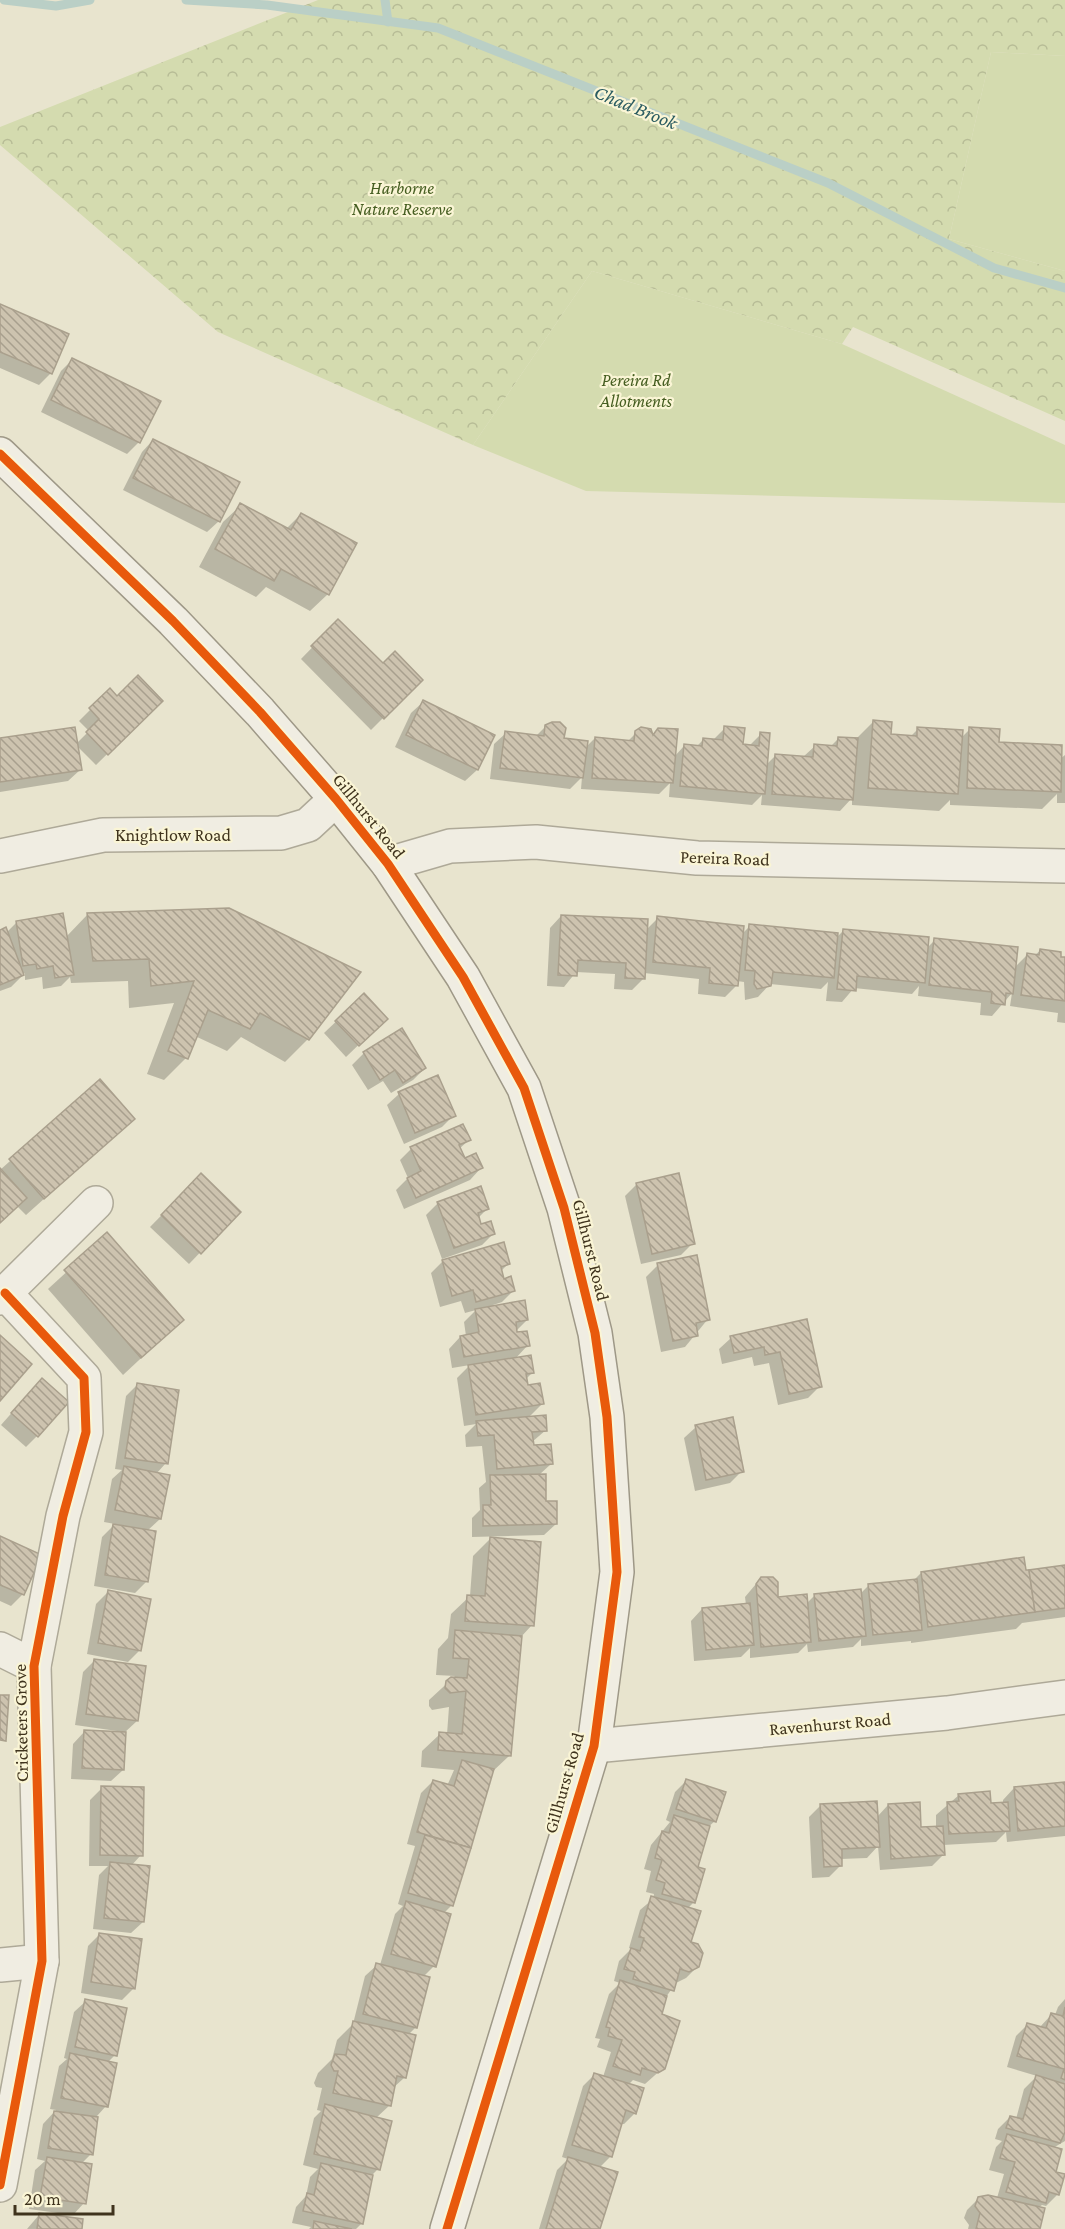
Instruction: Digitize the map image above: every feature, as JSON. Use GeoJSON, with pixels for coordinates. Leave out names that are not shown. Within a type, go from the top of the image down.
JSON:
{"type":"FeatureCollection","features":[{"type":"Feature","properties":{"kind":"street","name":"Gillhurst Road"},"geometry":{"type":"LineString","coordinates":[[0,454],[173,621],[260,712],[336,799],[388,864],[463,977],[524,1088],[564,1208],[595,1333],[607,1417],[617,1572],[594,1746],[447,2229]]}},
{"type":"Feature","properties":{"kind":"street","name":"Knightlow Road"},"geometry":{"type":"LineString","coordinates":[[0,856],[103,835],[281,833],[308,825],[336,799]]}},
{"type":"Feature","properties":{"kind":"street","name":"Pereira Road"},"geometry":{"type":"LineString","coordinates":[[388,864],[450,846],[536,842],[697,858],[1065,866]]}},
{"type":"Feature","properties":{"kind":"street"},"geometry":{"type":"LineString","coordinates":[[2,1295],[96,1203]]}},
{"type":"Feature","properties":{"kind":"street","name":"Cricketers Grove"},"geometry":{"type":"LineString","coordinates":[[0,2185],[42,1962],[34,1666],[63,1516],[86,1432],[84,1378],[2,1295]]}},
{"type":"Feature","properties":{"kind":"street"},"geometry":{"type":"LineString","coordinates":[[0,1649],[34,1666]]}},
{"type":"Feature","properties":{"kind":"street","name":"Ravenhurst Road"},"geometry":{"type":"LineString","coordinates":[[594,1746],[947,1713],[1065,1697]]}},
{"type":"Feature","properties":{"kind":"street"},"geometry":{"type":"LineString","coordinates":[[0,1965],[42,1962]]}},
{"type":"Feature","properties":{"kind":"green space","name":"Harborne Nature Reserve"},"geometry":{"type":"Polygon","coordinates":[[[318,0],[1065,0],[1065,56],[991,52],[949,239],[1065,271],[1065,421],[853,327],[842,344],[592,271],[473,445],[218,332],[0,145],[0,127],[318,0]]]}},
{"type":"Feature","properties":{"kind":"green space"},"geometry":{"type":"Polygon","coordinates":[[[991,52],[1065,56],[1065,271],[949,239],[991,52]]]}},
{"type":"Feature","properties":{"kind":"green space","name":"Pereira Rd Allotments"},"geometry":{"type":"Polygon","coordinates":[[[592,271],[842,344],[1065,445],[1065,503],[586,491],[473,445],[592,271]]]}},
{"type":"Feature","properties":{"kind":"building"},"geometry":{"type":"Polygon","coordinates":[[[0,304],[69,334],[52,374],[0,352],[0,304]]]}},
{"type":"Feature","properties":{"kind":"building"},"geometry":{"type":"Polygon","coordinates":[[[72,358],[161,401],[140,443],[51,400],[72,358]]]}},
{"type":"Feature","properties":{"kind":"building"},"geometry":{"type":"Polygon","coordinates":[[[153,439],[240,482],[220,522],[133,478],[153,439]]]}},
{"type":"Feature","properties":{"kind":"building"},"geometry":{"type":"Polygon","coordinates":[[[240,503],[291,530],[301,513],[357,543],[329,595],[281,569],[274,581],[215,549],[240,503]]]}},
{"type":"Feature","properties":{"kind":"building"},"geometry":{"type":"Polygon","coordinates":[[[338,619],[383,663],[395,651],[423,680],[384,719],[311,646],[338,619]]]}},
{"type":"Feature","properties":{"kind":"building"},"geometry":{"type":"Polygon","coordinates":[[[138,675],[163,701],[108,755],[86,732],[99,719],[89,708],[110,688],[117,696],[138,675]]]}},
{"type":"Feature","properties":{"kind":"building"},"geometry":{"type":"Polygon","coordinates":[[[423,700],[495,735],[478,770],[406,735],[423,700]]]}},
{"type":"Feature","properties":{"kind":"building"},"geometry":{"type":"Polygon","coordinates":[[[873,720],[892,722],[891,734],[917,736],[917,727],[963,730],[958,794],[868,788],[873,720]]]}},
{"type":"Feature","properties":{"kind":"building"},"geometry":{"type":"Polygon","coordinates":[[[560,722],[566,728],[564,738],[588,741],[583,778],[500,768],[505,731],[544,736],[545,725],[560,722]]]}},
{"type":"Feature","properties":{"kind":"building"},"geometry":{"type":"Polygon","coordinates":[[[724,726],[745,728],[743,744],[759,746],[760,732],[770,733],[765,794],[680,786],[684,744],[702,746],[703,738],[723,740],[724,726]]]}},
{"type":"Feature","properties":{"kind":"building"},"geometry":{"type":"Polygon","coordinates":[[[75,727],[82,770],[0,782],[0,738],[75,727]]]}},
{"type":"Feature","properties":{"kind":"building"},"geometry":{"type":"Polygon","coordinates":[[[641,727],[651,729],[653,735],[658,728],[678,729],[673,783],[592,778],[595,737],[634,741],[635,731],[641,727]]]}},
{"type":"Feature","properties":{"kind":"building"},"geometry":{"type":"Polygon","coordinates":[[[969,727],[1000,729],[999,742],[1062,745],[1061,792],[967,788],[969,727]]]}},
{"type":"Feature","properties":{"kind":"building"},"geometry":{"type":"Polygon","coordinates":[[[838,737],[858,738],[853,800],[772,794],[775,754],[813,757],[814,744],[837,746],[838,737]]]}},
{"type":"Feature","properties":{"kind":"building"},"geometry":{"type":"Polygon","coordinates":[[[229,908],[361,972],[309,1040],[260,1013],[250,1029],[208,1010],[188,1059],[168,1051],[194,981],[151,986],[149,959],[93,961],[87,913],[229,908]]]}},
{"type":"Feature","properties":{"kind":"building"},"geometry":{"type":"Polygon","coordinates":[[[63,913],[74,975],[55,978],[53,966],[37,969],[36,964],[23,966],[16,921],[63,913]]]}},
{"type":"Feature","properties":{"kind":"building"},"geometry":{"type":"Polygon","coordinates":[[[561,915],[648,919],[645,979],[625,978],[626,963],[578,960],[577,976],[558,975],[561,915]]]}},
{"type":"Feature","properties":{"kind":"building"},"geometry":{"type":"Polygon","coordinates":[[[657,916],[744,926],[738,986],[709,983],[710,968],[653,962],[657,916]]]}},
{"type":"Feature","properties":{"kind":"building"},"geometry":{"type":"Polygon","coordinates":[[[749,924],[838,933],[834,978],[773,972],[771,986],[757,989],[754,984],[755,971],[745,970],[749,924]]]}},
{"type":"Feature","properties":{"kind":"building"},"geometry":{"type":"Polygon","coordinates":[[[6,927],[24,975],[0,985],[0,930],[6,927]]]}},
{"type":"Feature","properties":{"kind":"building"},"geometry":{"type":"Polygon","coordinates":[[[843,929],[929,937],[925,983],[857,976],[856,991],[837,989],[843,929]]]}},
{"type":"Feature","properties":{"kind":"building"},"geometry":{"type":"Polygon","coordinates":[[[934,938],[1018,947],[1013,994],[1006,993],[1005,1005],[991,1003],[992,992],[929,985],[934,938]]]}},
{"type":"Feature","properties":{"kind":"building"},"geometry":{"type":"Polygon","coordinates":[[[1040,949],[1061,952],[1061,957],[1065,957],[1065,1001],[1021,995],[1027,953],[1039,955],[1040,949]]]}},
{"type":"Feature","properties":{"kind":"building"},"geometry":{"type":"Polygon","coordinates":[[[364,993],[388,1019],[359,1046],[335,1021],[364,993]]]}},
{"type":"Feature","properties":{"kind":"building"},"geometry":{"type":"Polygon","coordinates":[[[402,1028],[426,1068],[403,1083],[395,1070],[380,1080],[363,1052],[402,1028]]]}},
{"type":"Feature","properties":{"kind":"building"},"geometry":{"type":"Polygon","coordinates":[[[438,1075],[456,1116],[415,1133],[398,1092],[438,1075]]]}},
{"type":"Feature","properties":{"kind":"building"},"geometry":{"type":"Polygon","coordinates":[[[100,1079],[135,1119],[44,1199],[9,1159],[100,1079]]]}},
{"type":"Feature","properties":{"kind":"building"},"geometry":{"type":"Polygon","coordinates":[[[463,1124],[471,1140],[459,1145],[465,1158],[476,1153],[483,1168],[416,1198],[407,1178],[421,1171],[410,1147],[463,1124]]]}},
{"type":"Feature","properties":{"kind":"building"},"geometry":{"type":"Polygon","coordinates":[[[0,1168],[27,1198],[0,1223],[0,1168]]]}},
{"type":"Feature","properties":{"kind":"building"},"geometry":{"type":"Polygon","coordinates":[[[201,1173],[241,1212],[201,1254],[161,1215],[201,1173]]]}},
{"type":"Feature","properties":{"kind":"building"},"geometry":{"type":"Polygon","coordinates":[[[679,1173],[695,1244],[652,1254],[636,1183],[679,1173]]]}},
{"type":"Feature","properties":{"kind":"building"},"geometry":{"type":"Polygon","coordinates":[[[481,1186],[489,1209],[478,1213],[481,1224],[491,1221],[495,1234],[454,1248],[437,1202],[481,1186]]]}},
{"type":"Feature","properties":{"kind":"building"},"geometry":{"type":"Polygon","coordinates":[[[107,1232],[184,1320],[141,1358],[64,1270],[107,1232]]]}},
{"type":"Feature","properties":{"kind":"building"},"geometry":{"type":"Polygon","coordinates":[[[504,1242],[510,1264],[501,1267],[504,1279],[511,1276],[515,1291],[476,1302],[473,1290],[452,1296],[442,1260],[504,1242]]]}},
{"type":"Feature","properties":{"kind":"building"},"geometry":{"type":"Polygon","coordinates":[[[697,1255],[710,1320],[696,1323],[698,1336],[673,1341],[657,1263],[697,1255]]]}},
{"type":"Feature","properties":{"kind":"building"},"geometry":{"type":"Polygon","coordinates":[[[525,1300],[528,1320],[516,1322],[517,1332],[527,1331],[530,1346],[464,1357],[460,1336],[479,1332],[475,1309],[525,1300]]]}},
{"type":"Feature","properties":{"kind":"building"},"geometry":{"type":"Polygon","coordinates":[[[807,1319],[822,1387],[789,1394],[780,1352],[765,1355],[764,1347],[734,1353],[730,1336],[807,1319]]]}},
{"type":"Feature","properties":{"kind":"building"},"geometry":{"type":"Polygon","coordinates":[[[0,1335],[32,1364],[0,1401],[0,1335]]]}},
{"type":"Feature","properties":{"kind":"building"},"geometry":{"type":"Polygon","coordinates":[[[531,1355],[534,1373],[526,1374],[528,1385],[540,1383],[544,1404],[476,1415],[468,1365],[531,1355]]]}},
{"type":"Feature","properties":{"kind":"building"},"geometry":{"type":"Polygon","coordinates":[[[42,1378],[69,1402],[38,1437],[11,1413],[42,1378]]]}},
{"type":"Feature","properties":{"kind":"building"},"geometry":{"type":"Polygon","coordinates":[[[137,1383],[179,1390],[168,1464],[125,1458],[137,1383]]]}},
{"type":"Feature","properties":{"kind":"building"},"geometry":{"type":"Polygon","coordinates":[[[546,1415],[547,1431],[532,1432],[534,1445],[551,1444],[553,1464],[497,1469],[494,1435],[478,1436],[476,1421],[546,1415]]]}},
{"type":"Feature","properties":{"kind":"building"},"geometry":{"type":"Polygon","coordinates":[[[733,1417],[744,1472],[706,1480],[695,1425],[733,1417]]]}},
{"type":"Feature","properties":{"kind":"building"},"geometry":{"type":"Polygon","coordinates":[[[124,1466],[170,1475],[161,1519],[115,1510],[124,1466]]]}},
{"type":"Feature","properties":{"kind":"building"},"geometry":{"type":"Polygon","coordinates":[[[546,1474],[546,1501],[557,1501],[557,1524],[483,1526],[483,1505],[491,1505],[490,1475],[546,1474]]]}},
{"type":"Feature","properties":{"kind":"building"},"geometry":{"type":"Polygon","coordinates":[[[113,1524],[156,1531],[148,1582],[105,1575],[113,1524]]]}},
{"type":"Feature","properties":{"kind":"building"},"geometry":{"type":"Polygon","coordinates":[[[0,1536],[42,1555],[24,1595],[0,1585],[0,1536]]]}},
{"type":"Feature","properties":{"kind":"building"},"geometry":{"type":"Polygon","coordinates":[[[490,1537],[541,1542],[534,1626],[465,1621],[467,1595],[485,1596],[490,1537]]]}},
{"type":"Feature","properties":{"kind":"building"},"geometry":{"type":"Polygon","coordinates":[[[1024,1557],[1026,1570],[1029,1570],[1035,1612],[928,1627],[921,1572],[1024,1557]]]}},
{"type":"Feature","properties":{"kind":"building"},"geometry":{"type":"Polygon","coordinates":[[[1065,1565],[1065,1608],[1035,1612],[1029,1570],[1065,1565]]]}},
{"type":"Feature","properties":{"kind":"building"},"geometry":{"type":"Polygon","coordinates":[[[761,1577],[773,1577],[778,1582],[778,1597],[807,1594],[811,1642],[761,1647],[756,1584],[761,1577]]]}},
{"type":"Feature","properties":{"kind":"building"},"geometry":{"type":"Polygon","coordinates":[[[917,1579],[922,1630],[873,1635],[868,1584],[917,1579]]]}},
{"type":"Feature","properties":{"kind":"building"},"geometry":{"type":"Polygon","coordinates":[[[861,1589],[866,1636],[819,1641],[814,1594],[861,1589]]]}},
{"type":"Feature","properties":{"kind":"building"},"geometry":{"type":"Polygon","coordinates":[[[108,1590],[151,1599],[141,1651],[98,1643],[108,1590]]]}},
{"type":"Feature","properties":{"kind":"building"},"geometry":{"type":"Polygon","coordinates":[[[750,1603],[754,1645],[706,1650],[702,1608],[750,1603]]]}},
{"type":"Feature","properties":{"kind":"building"},"geometry":{"type":"Polygon","coordinates":[[[455,1630],[522,1636],[511,1756],[438,1750],[439,1732],[462,1734],[466,1691],[450,1693],[445,1688],[446,1681],[451,1677],[467,1678],[469,1659],[453,1658],[455,1630]]]}},
{"type":"Feature","properties":{"kind":"building"},"geometry":{"type":"Polygon","coordinates":[[[94,1659],[146,1666],[138,1721],[86,1714],[94,1659]]]}},
{"type":"Feature","properties":{"kind":"building"},"geometry":{"type":"Polygon","coordinates":[[[0,1695],[9,1695],[6,1741],[0,1740],[0,1695]]]}},
{"type":"Feature","properties":{"kind":"building"},"geometry":{"type":"Polygon","coordinates":[[[84,1730],[126,1732],[124,1770],[82,1768],[84,1730]]]}},
{"type":"Feature","properties":{"kind":"building"},"geometry":{"type":"Polygon","coordinates":[[[462,1760],[494,1769],[471,1848],[417,1832],[433,1780],[454,1786],[462,1760]]]}},
{"type":"Feature","properties":{"kind":"building"},"geometry":{"type":"Polygon","coordinates":[[[686,1779],[726,1792],[716,1822],[676,1809],[686,1779]]]}},
{"type":"Feature","properties":{"kind":"building"},"geometry":{"type":"Polygon","coordinates":[[[1065,1782],[1065,1826],[1018,1831],[1014,1787],[1065,1782]]]}},
{"type":"Feature","properties":{"kind":"building"},"geometry":{"type":"Polygon","coordinates":[[[101,1786],[144,1787],[143,1856],[100,1855],[101,1786]]]}},
{"type":"Feature","properties":{"kind":"building"},"geometry":{"type":"Polygon","coordinates":[[[990,1791],[991,1803],[1008,1802],[1010,1831],[949,1834],[947,1802],[959,1801],[958,1794],[990,1791]]]}},
{"type":"Feature","properties":{"kind":"building"},"geometry":{"type":"Polygon","coordinates":[[[877,1801],[880,1847],[842,1849],[842,1866],[824,1867],[820,1804],[877,1801]]]}},
{"type":"Feature","properties":{"kind":"building"},"geometry":{"type":"Polygon","coordinates":[[[920,1802],[921,1827],[943,1826],[945,1855],[891,1859],[888,1804],[920,1802]]]}},
{"type":"Feature","properties":{"kind":"building"},"geometry":{"type":"Polygon","coordinates":[[[674,1815],[710,1826],[698,1867],[705,1869],[695,1903],[662,1894],[665,1883],[656,1880],[662,1860],[655,1858],[662,1831],[669,1833],[674,1815]]]}},
{"type":"Feature","properties":{"kind":"building"},"geometry":{"type":"Polygon","coordinates":[[[425,1835],[471,1848],[453,1906],[408,1893],[425,1835]]]}},
{"type":"Feature","properties":{"kind":"building"},"geometry":{"type":"Polygon","coordinates":[[[110,1862],[150,1866],[144,1922],[104,1918],[110,1862]]]}},
{"type":"Feature","properties":{"kind":"building"},"geometry":{"type":"Polygon","coordinates":[[[651,1896],[701,1911],[691,1942],[698,1944],[703,1953],[699,1967],[689,1972],[680,1969],[674,1991],[633,1979],[635,1972],[624,1969],[631,1948],[640,1951],[644,1938],[639,1937],[651,1896]]]}},
{"type":"Feature","properties":{"kind":"building"},"geometry":{"type":"Polygon","coordinates":[[[406,1901],[451,1914],[436,1967],[391,1954],[406,1901]]]}},
{"type":"Feature","properties":{"kind":"building"},"geometry":{"type":"Polygon","coordinates":[[[99,1933],[142,1939],[135,1989],[91,1982],[99,1933]]]}},
{"type":"Feature","properties":{"kind":"building"},"geometry":{"type":"Polygon","coordinates":[[[376,1963],[430,1977],[417,2028],[363,2014],[376,1963]]]}},
{"type":"Feature","properties":{"kind":"building"},"geometry":{"type":"Polygon","coordinates":[[[620,1980],[667,1996],[662,2014],[680,2021],[665,2069],[658,2073],[642,2068],[640,2075],[613,2066],[622,2040],[608,2036],[610,2028],[606,2027],[620,1980]]]}},
{"type":"Feature","properties":{"kind":"building"},"geometry":{"type":"Polygon","coordinates":[[[85,1999],[127,2008],[117,2056],[75,2047],[85,1999]]]}},
{"type":"Feature","properties":{"kind":"building"},"geometry":{"type":"Polygon","coordinates":[[[1065,2007],[1065,2080],[1061,2078],[1064,2069],[1017,2056],[1027,2023],[1046,2028],[1051,2013],[1063,2016],[1065,2007]]]}},
{"type":"Feature","properties":{"kind":"building"},"geometry":{"type":"Polygon","coordinates":[[[353,2021],[416,2035],[406,2078],[397,2076],[391,2106],[333,2093],[338,2071],[334,2071],[331,2065],[335,2054],[346,2055],[353,2021]]]}},
{"type":"Feature","properties":{"kind":"building"},"geometry":{"type":"Polygon","coordinates":[[[70,2053],[117,2063],[108,2107],[61,2098],[70,2053]]]}},
{"type":"Feature","properties":{"kind":"building"},"geometry":{"type":"Polygon","coordinates":[[[594,2073],[644,2088],[636,2114],[626,2110],[612,2157],[572,2145],[594,2073]]]}},
{"type":"Feature","properties":{"kind":"building"},"geometry":{"type":"Polygon","coordinates":[[[1036,2075],[1065,2084],[1065,2132],[1060,2143],[1006,2128],[1010,2116],[1023,2119],[1036,2075]]]}},
{"type":"Feature","properties":{"kind":"building"},"geometry":{"type":"Polygon","coordinates":[[[325,2104],[392,2121],[380,2170],[314,2154],[325,2104]]]}},
{"type":"Feature","properties":{"kind":"building"},"geometry":{"type":"Polygon","coordinates":[[[54,2111],[98,2117],[93,2155],[48,2148],[54,2111]]]}},
{"type":"Feature","properties":{"kind":"building"},"geometry":{"type":"Polygon","coordinates":[[[1007,2134],[1062,2149],[1056,2172],[1065,2174],[1059,2195],[1049,2192],[1046,2203],[1006,2192],[1015,2162],[1000,2158],[1007,2134]]]}},
{"type":"Feature","properties":{"kind":"building"},"geometry":{"type":"Polygon","coordinates":[[[47,2157],[92,2164],[86,2204],[40,2197],[47,2157]]]}},
{"type":"Feature","properties":{"kind":"building"},"geometry":{"type":"Polygon","coordinates":[[[568,2157],[618,2172],[600,2229],[546,2229],[568,2157]]]}},
{"type":"Feature","properties":{"kind":"building"},"geometry":{"type":"Polygon","coordinates":[[[321,2163],[373,2175],[363,2224],[303,2211],[307,2193],[314,2195],[321,2163]]]}},
{"type":"Feature","properties":{"kind":"building"},"geometry":{"type":"Polygon","coordinates":[[[988,2195],[1045,2208],[1040,2229],[976,2229],[980,2213],[975,2206],[978,2197],[988,2195]]]}},
{"type":"Feature","properties":{"kind":"building"},"geometry":{"type":"Polygon","coordinates":[[[39,2213],[83,2219],[82,2229],[37,2229],[39,2213]]]}},
{"type":"Feature","properties":{"kind":"building"},"geometry":{"type":"Polygon","coordinates":[[[314,2221],[352,2229],[313,2229],[314,2221]]]}},
{"type":"Feature","properties":{"kind":"waterway","name":"Chad Brook"},"geometry":{"type":"LineString","coordinates":[[4,0],[56,6],[90,0]]}},
{"type":"Feature","properties":{"kind":"waterway","name":"Chad Brook"},"geometry":{"type":"LineString","coordinates":[[186,0],[267,5],[438,28],[828,183],[994,268],[1065,288]]}},
{"type":"Feature","properties":{"kind":"waterway"},"geometry":{"type":"LineString","coordinates":[[385,0],[388,22]]}},
{"type":"Feature","properties":{"kind":"cycle path"},"geometry":{"type":"LineString","coordinates":[[0,454],[173,621],[260,712],[336,799],[388,864],[463,977],[524,1088],[564,1208],[595,1333],[607,1417],[617,1572],[594,1746],[447,2229]]}},
{"type":"Feature","properties":{"kind":"cycle path"},"geometry":{"type":"LineString","coordinates":[[0,2185],[42,1961],[34,1666],[63,1516],[86,1432],[84,1378],[5,1293]]}}]}
